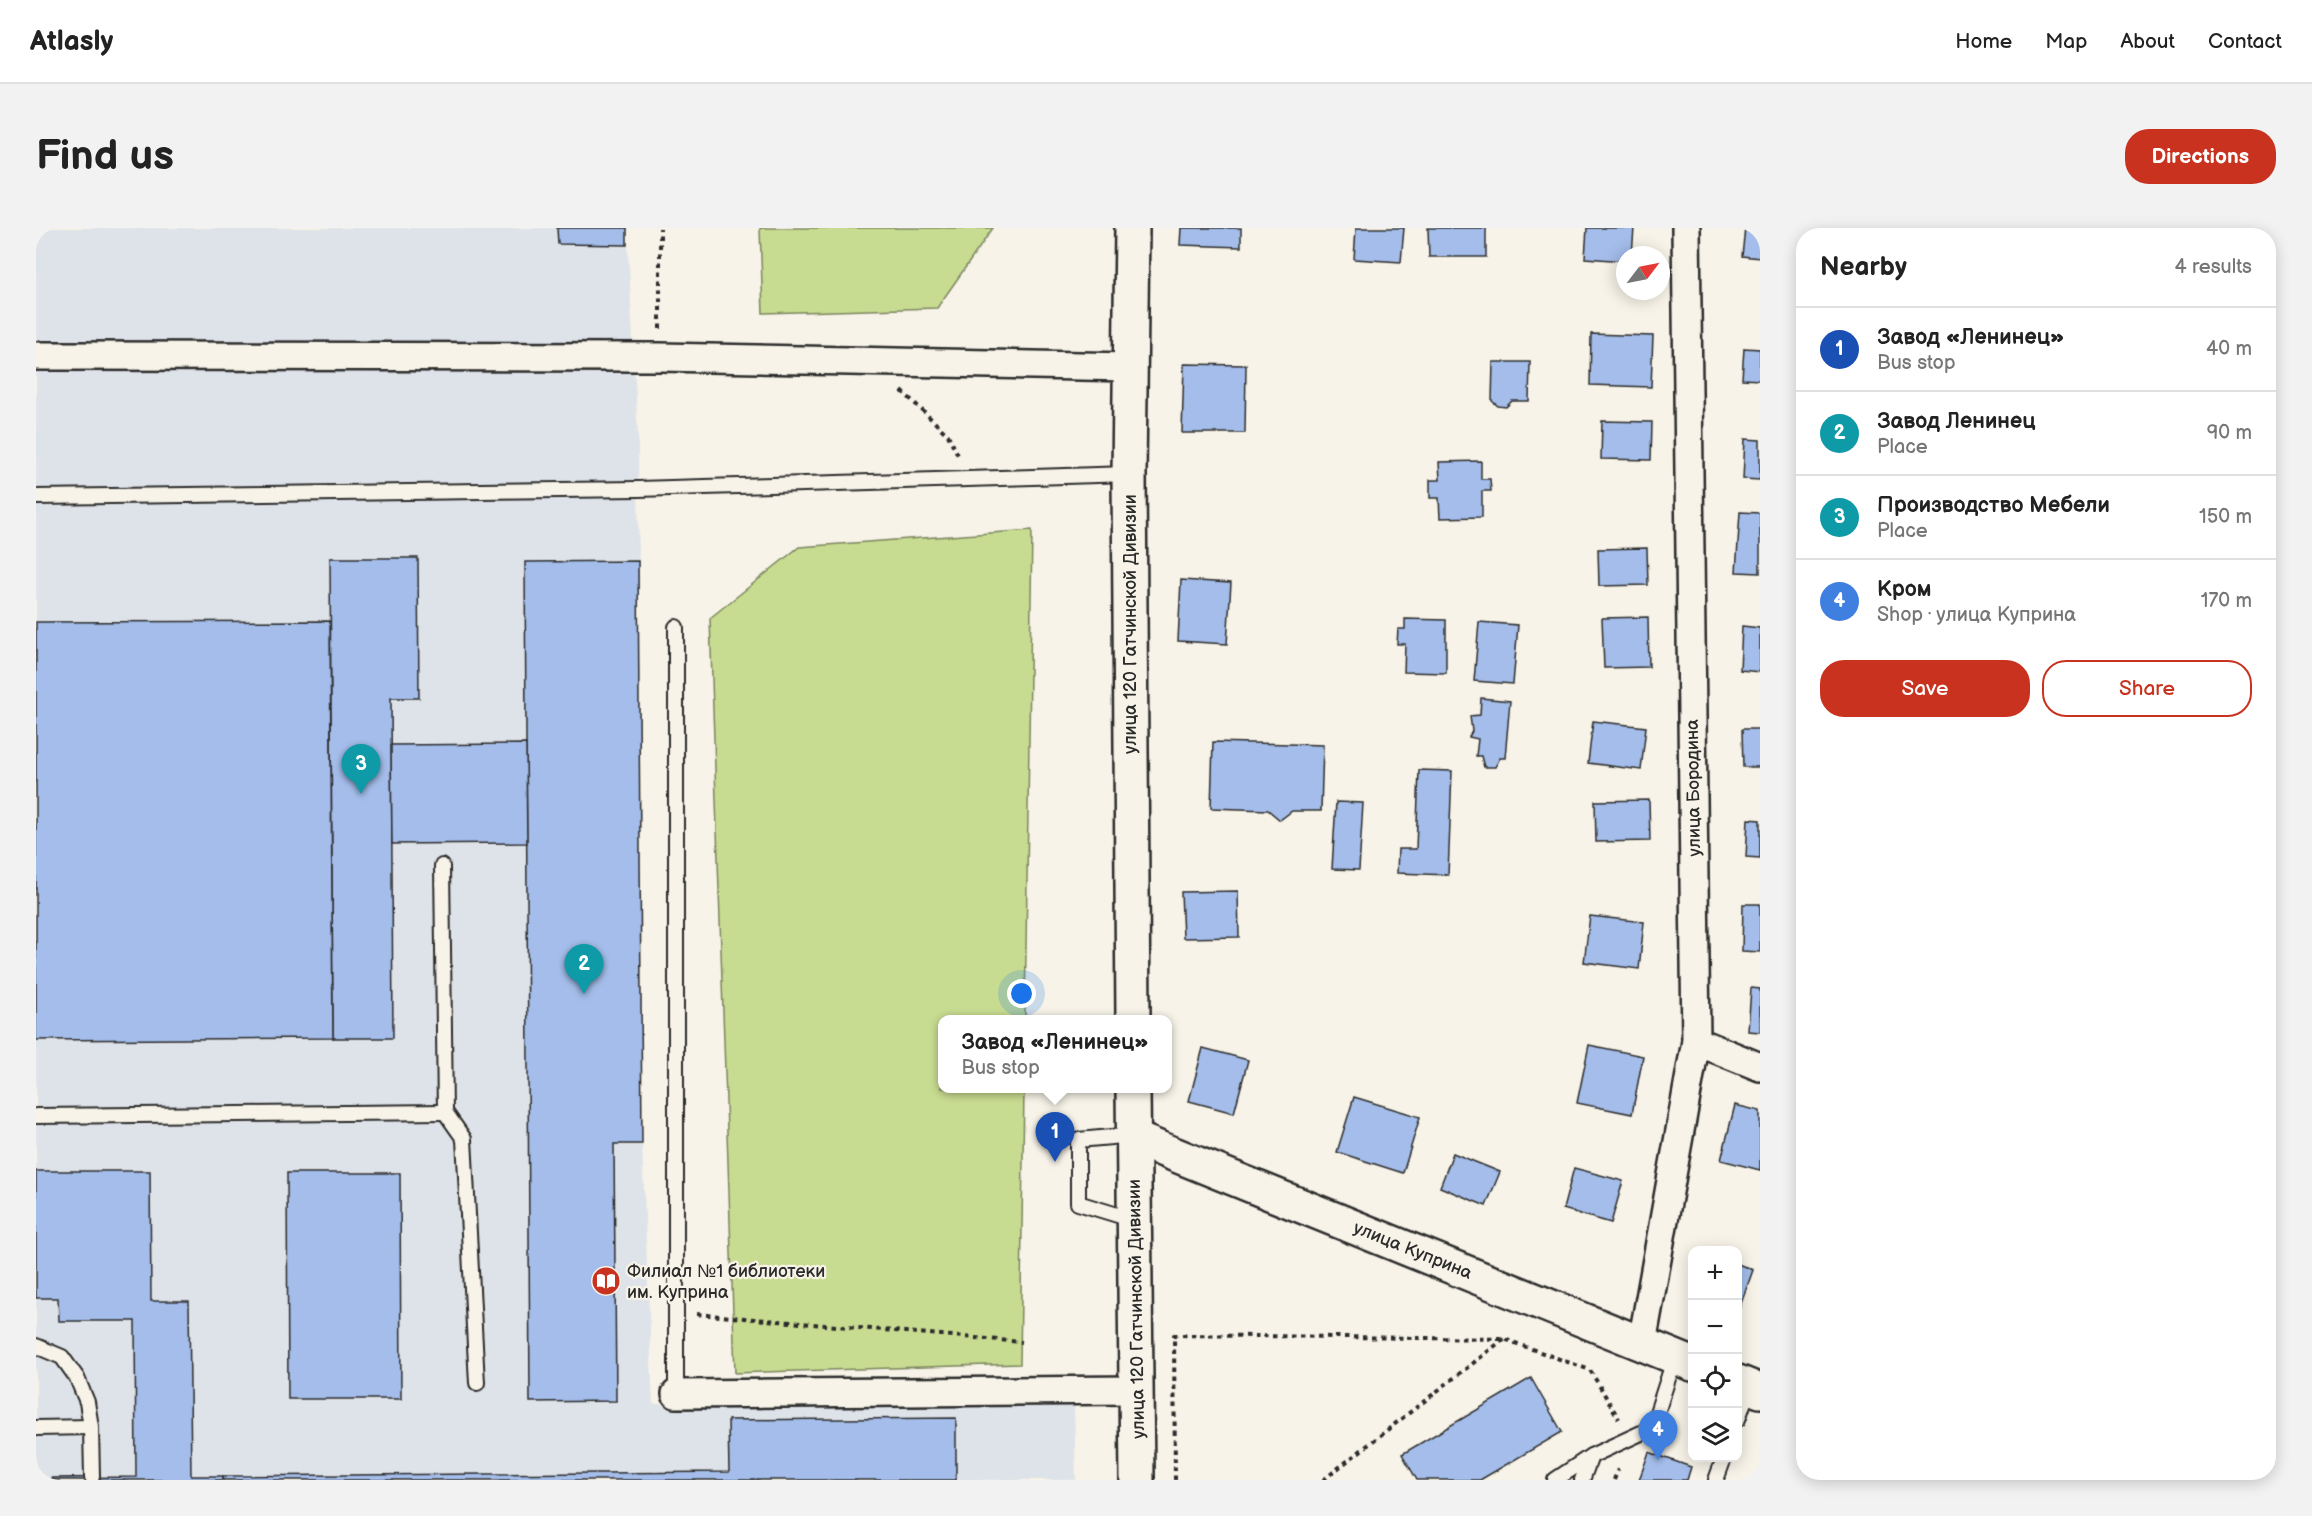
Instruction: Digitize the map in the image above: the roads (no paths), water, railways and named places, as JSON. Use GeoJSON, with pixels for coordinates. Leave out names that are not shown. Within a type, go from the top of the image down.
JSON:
{"type":"FeatureCollection","features":[{"type":"Feature","properties":{"kind":"main road","name":"улица 120 Гатчинской Дивизии"},"geometry":{"type":"LineString","coordinates":[[1132,228],[1129,474],[1133,1015]]}},
{"type":"Feature","properties":{"kind":"main road","name":"улица 120 Гатчинской Дивизии"},"geometry":{"type":"LineString","coordinates":[[1133,1093],[1137,1480]]}},
{"type":"Feature","properties":{"kind":"main road","name":"улица Куприна"},"geometry":{"type":"LineString","coordinates":[[1134,1137],[1684,1360]]}},
{"type":"Feature","properties":{"kind":"street","name":"улица Бородина"},"geometry":{"type":"LineString","coordinates":[[1642,1343],[1696,1041],[1686,228]]}},
{"type":"Feature","properties":{"kind":"street"},"geometry":{"type":"LineString","coordinates":[[36,356],[660,357],[1129,367]]}},
{"type":"Feature","properties":{"kind":"street"},"geometry":{"type":"LineString","coordinates":[[1696,1041],[1760,1067]]}},
{"type":"Feature","properties":{"kind":"street"},"geometry":{"type":"LineString","coordinates":[[676,1394],[1136,1390]]}},
{"type":"Feature","properties":{"kind":"lane"},"geometry":{"type":"LineString","coordinates":[[36,497],[638,489],[1129,474]]}},
{"type":"Feature","properties":{"kind":"lane"},"geometry":{"type":"LineString","coordinates":[[676,627],[676,1394]]}},
{"type":"Feature","properties":{"kind":"lane"},"geometry":{"type":"LineString","coordinates":[[442,866],[445,1112],[464,1139],[477,1383]]}},
{"type":"Feature","properties":{"kind":"lane"},"geometry":{"type":"LineString","coordinates":[[36,1116],[445,1112]]}},
{"type":"Feature","properties":{"kind":"lane"},"geometry":{"type":"LineString","coordinates":[[1134,1137],[1077,1140],[1077,1203],[1135,1221]]}},
{"type":"Feature","properties":{"kind":"lane"},"geometry":{"type":"LineString","coordinates":[[36,1346],[63,1357],[77,1378],[87,1402],[91,1427],[92,1477]]}},
{"type":"Feature","properties":{"kind":"lane"},"geometry":{"type":"LineString","coordinates":[[1556,1480],[1591,1456],[1652,1428],[1684,1360]]}},
{"type":"Feature","properties":{"kind":"lane"},"geometry":{"type":"LineString","coordinates":[[1741,1408],[1749,1387]]}},
{"type":"Feature","properties":{"kind":"lane"},"geometry":{"type":"LineString","coordinates":[[36,1428],[91,1427]]}},
{"type":"Feature","properties":{"kind":"lane"},"geometry":{"type":"LineString","coordinates":[[1582,1480],[1591,1456]]}},
{"type":"Feature","properties":{"kind":"lane"},"geometry":{"type":"LineString","coordinates":[[1716,1480],[1723,1462]]}},
{"type":"Feature","properties":{"kind":"place","name":"Производство Мебели"},"geometry":{"type":"Point","coordinates":[361,794]}},
{"type":"Feature","properties":{"kind":"place","name":"Завод Ленинец"},"geometry":{"type":"Point","coordinates":[584,994]}},
{"type":"Feature","properties":{"kind":"place","name":"Завод «Ленинец»"},"geometry":{"type":"Point","coordinates":[1055,1162]}},
{"type":"Feature","properties":{"kind":"place","name":"Филиал №1 библиотеки им. Куприна"},"geometry":{"type":"Point","coordinates":[606,1281]}},
{"type":"Feature","properties":{"kind":"place","name":"Кром"},"geometry":{"type":"Point","coordinates":[1658,1460]}}]}
